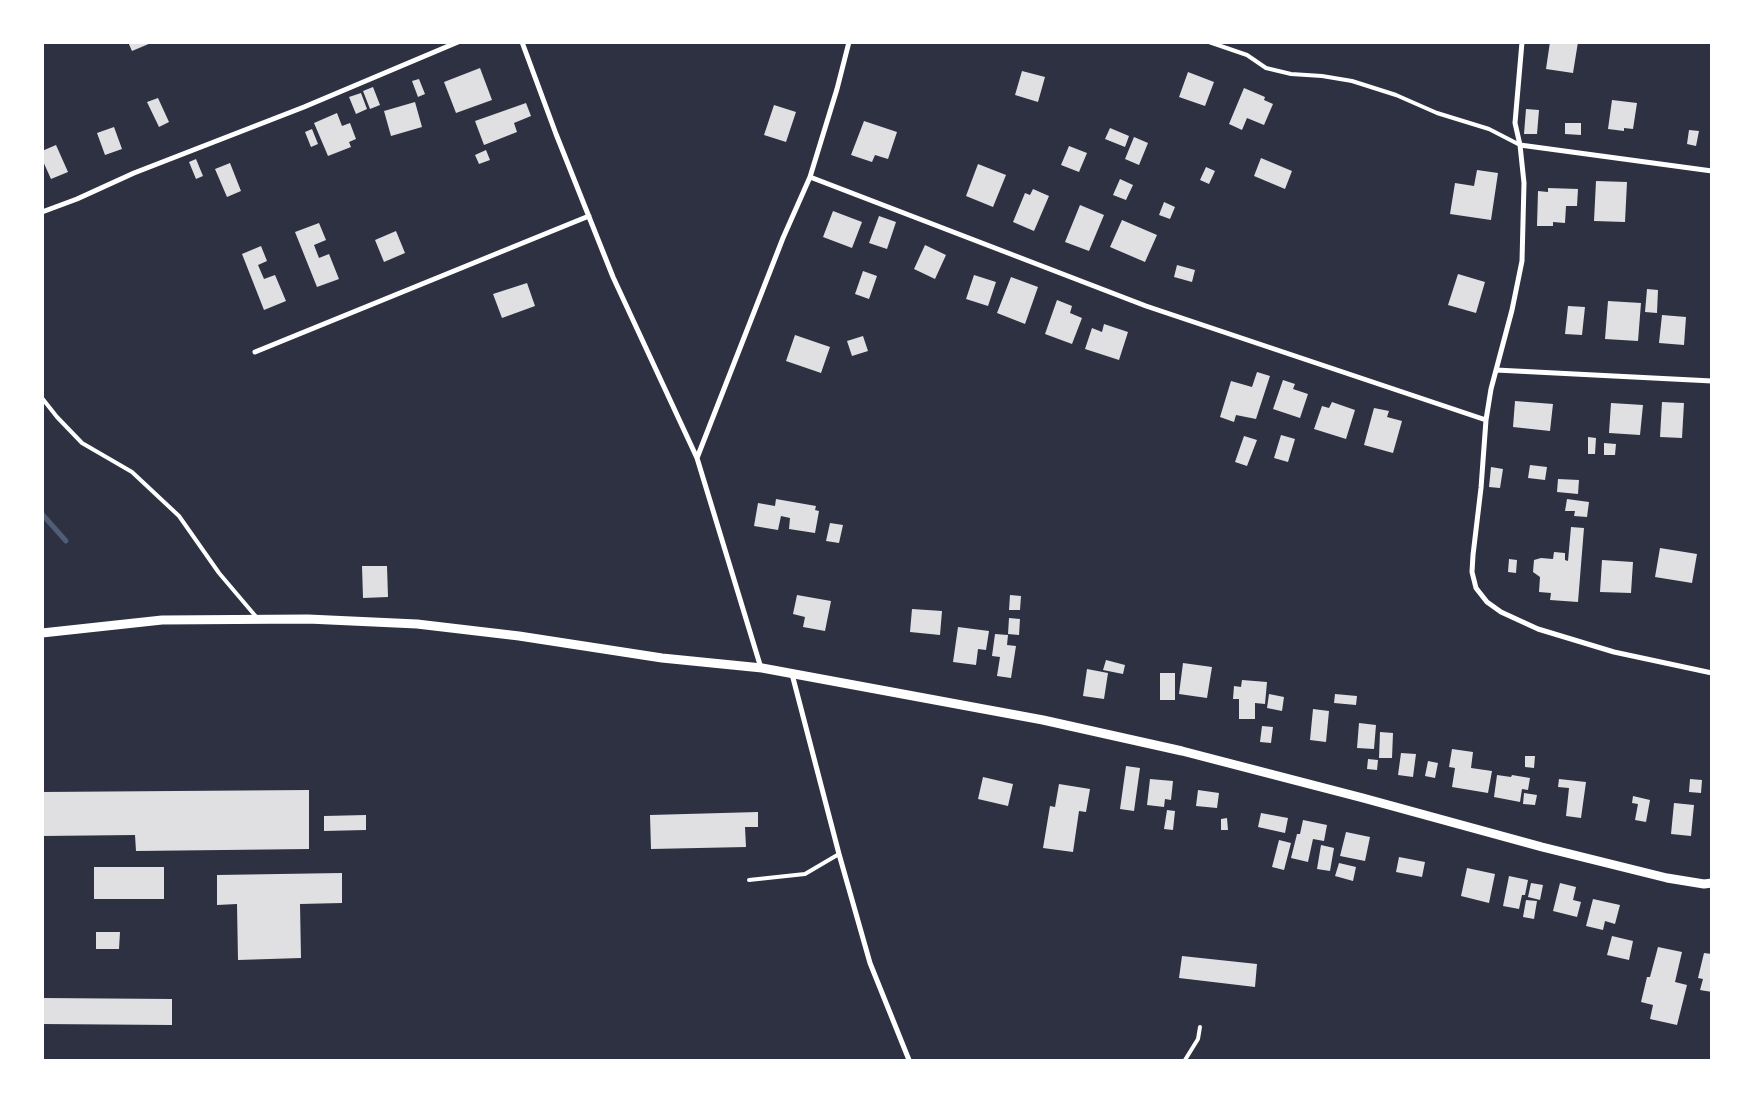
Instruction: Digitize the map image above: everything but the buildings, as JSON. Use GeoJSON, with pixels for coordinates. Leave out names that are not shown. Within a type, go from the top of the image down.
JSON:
{"type":"FeatureCollection","features":[{"type":"Feature","properties":{"kind":"street"},"geometry":{"type":"LineString","coordinates":[[42,212],[77,199],[134,173],[304,107],[458,42]]}},
{"type":"Feature","properties":{"kind":"street"},"geometry":{"type":"LineString","coordinates":[[522,42],[613,277],[697,458],[762,668]]}},
{"type":"Feature","properties":{"kind":"street"},"geometry":{"type":"LineString","coordinates":[[697,458],[810,177],[837,89],[849,42]]}},
{"type":"Feature","properties":{"kind":"street"},"geometry":{"type":"LineString","coordinates":[[1522,42],[1515,122],[1520,145],[1524,183],[1522,261],[1486,420],[1472,572],[1476,588],[1486,602],[1501,612],[1547,632],[1614,652],[1712,673]]}},
{"type":"Feature","properties":{"kind":"street"},"geometry":{"type":"LineString","coordinates":[[1520,145],[1712,171]]}},
{"type":"Feature","properties":{"kind":"street"},"geometry":{"type":"LineString","coordinates":[[810,177],[1146,306],[1486,420]]}},
{"type":"Feature","properties":{"kind":"street"},"geometry":{"type":"LineString","coordinates":[[255,352],[589,216]]}},
{"type":"Feature","properties":{"kind":"street"},"geometry":{"type":"LineString","coordinates":[[1496,370],[1712,382]]}},
{"type":"Feature","properties":{"kind":"street"},"geometry":{"type":"LineString","coordinates":[[42,634],[162,620],[308,619],[417,624],[519,636],[662,658],[762,668],[1043,720],[1173,749],[1542,847],[1667,878],[1712,884]]}},
{"type":"Feature","properties":{"kind":"street"},"geometry":{"type":"LineString","coordinates":[[792,674],[839,854],[870,963],[909,1060]]}},
{"type":"Feature","properties":{"kind":"lane"},"geometry":{"type":"LineString","coordinates":[[1209,42],[1246,55],[1266,68],[1291,74],[1322,76],[1352,82],[1396,96],[1437,113],[1488,129],[1520,145]]}},
{"type":"Feature","properties":{"kind":"lane"},"geometry":{"type":"LineString","coordinates":[[42,398],[82,443],[132,472],[179,516],[219,573],[258,619]]}},
{"type":"Feature","properties":{"kind":"lane"},"geometry":{"type":"LineString","coordinates":[[749,880],[805,874],[839,854]]}},
{"type":"Feature","properties":{"kind":"lane"},"geometry":{"type":"LineString","coordinates":[[1185,1060],[1198,1039],[1200,1027]]}},
{"type":"Feature","properties":{"kind":"waterway"},"geometry":{"type":"LineString","coordinates":[[42,514],[66,541]]}}]}
